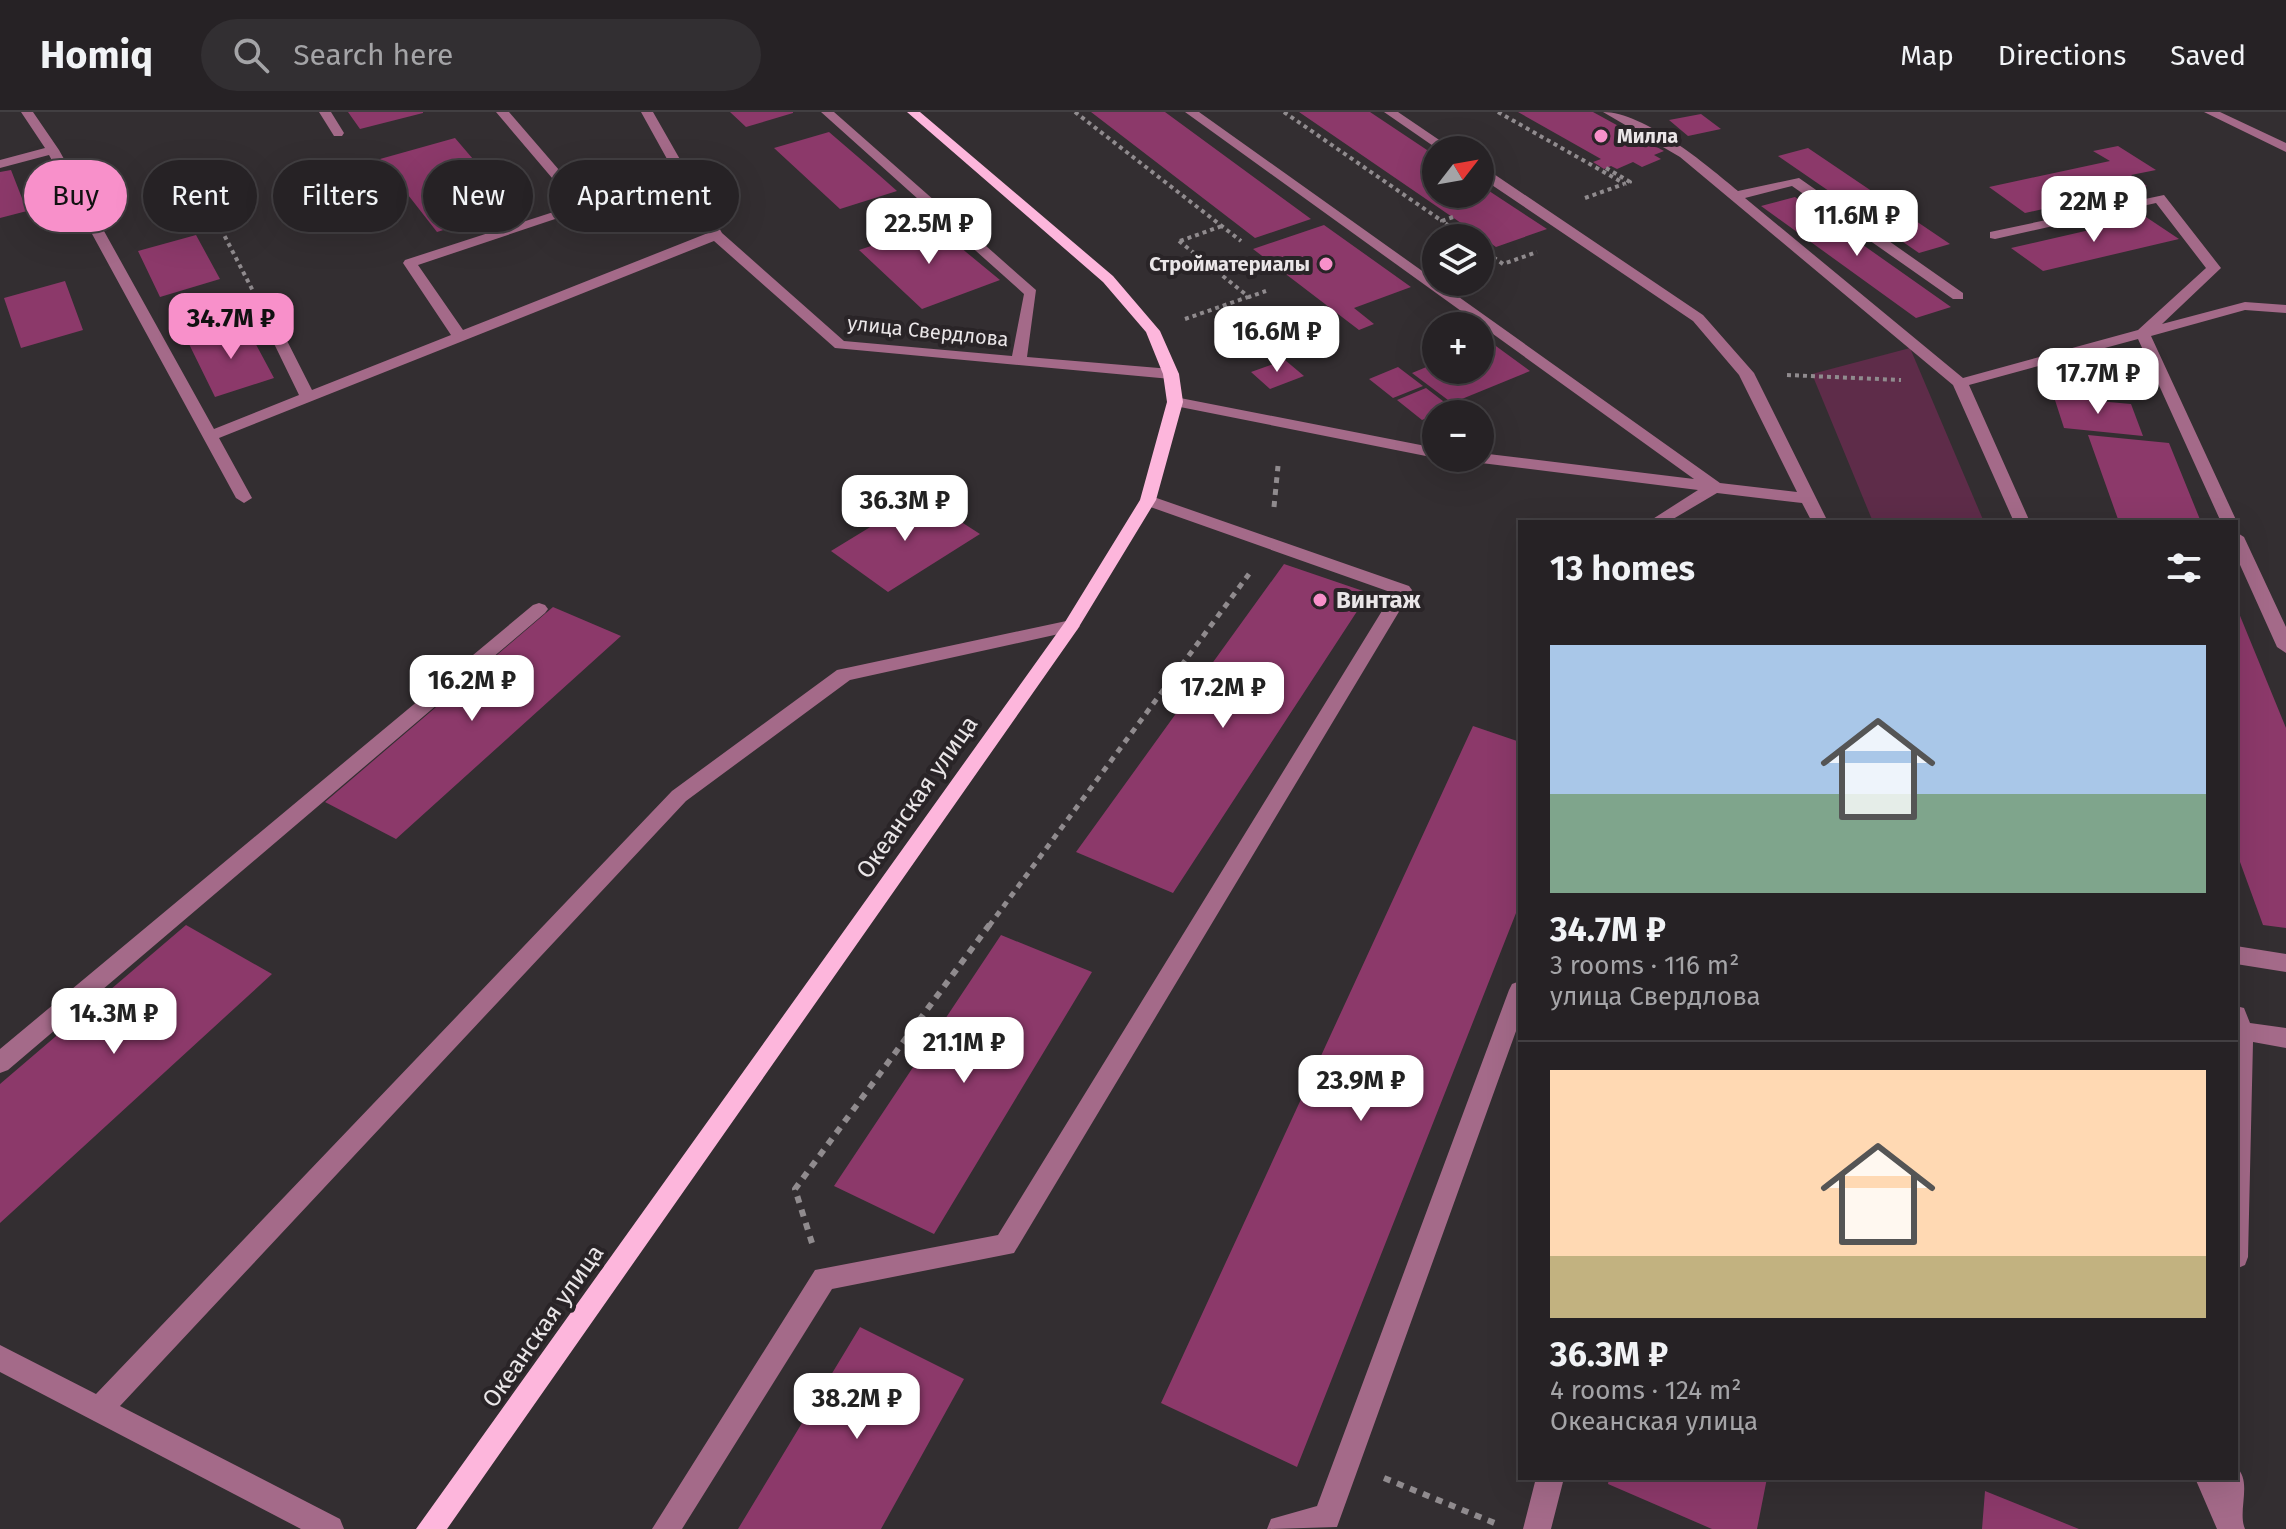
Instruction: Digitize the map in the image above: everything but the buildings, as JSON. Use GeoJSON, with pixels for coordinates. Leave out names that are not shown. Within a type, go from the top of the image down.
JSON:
{"type":"FeatureCollection","features":[{"type":"Feature","properties":{"kind":"main road","name":"Океанская улица"},"geometry":{"type":"LineString","coordinates":[[430,1529],[1071,626],[1148,500],[1175,402],[1171,374],[1153,331],[1108,279],[913,112]]}},
{"type":"Feature","properties":{"kind":"street"},"geometry":{"type":"LineString","coordinates":[[27,112],[53,150],[244,498]]}},
{"type":"Feature","properties":{"kind":"street"},"geometry":{"type":"LineString","coordinates":[[325,112],[338,133]]}},
{"type":"Feature","properties":{"kind":"street"},"geometry":{"type":"LineString","coordinates":[[459,336],[410,263],[584,207],[502,112]]}},
{"type":"Feature","properties":{"kind":"street","name":"улица Свердлова"},"geometry":{"type":"LineString","coordinates":[[647,112],[716,235],[840,345],[1171,374]]}},
{"type":"Feature","properties":{"kind":"street"},"geometry":{"type":"LineString","coordinates":[[827,112],[1031,293],[1019,360]]}},
{"type":"Feature","properties":{"kind":"street"},"geometry":{"type":"LineString","coordinates":[[1191,112],[1715,487]]}},
{"type":"Feature","properties":{"kind":"street"},"geometry":{"type":"LineString","coordinates":[[1390,112],[1427,136]]}},
{"type":"Feature","properties":{"kind":"street"},"geometry":{"type":"LineString","coordinates":[[1609,112],[1685,154],[1960,383],[2021,520]]}},
{"type":"Feature","properties":{"kind":"street"},"geometry":{"type":"LineString","coordinates":[[2210,112],[2286,148]]}},
{"type":"Feature","properties":{"kind":"street"},"geometry":{"type":"LineString","coordinates":[[0,164],[53,150]]}},
{"type":"Feature","properties":{"kind":"street"},"geometry":{"type":"LineString","coordinates":[[1494,180],[1698,318],[1746,373],[1819,520]]}},
{"type":"Feature","properties":{"kind":"street"},"geometry":{"type":"LineString","coordinates":[[1736,196],[1794,181],[1958,296]]}},
{"type":"Feature","properties":{"kind":"street"},"geometry":{"type":"LineString","coordinates":[[1995,235],[2159,198],[2214,268],[2143,334]]}},
{"type":"Feature","properties":{"kind":"street"},"geometry":{"type":"LineString","coordinates":[[210,436],[716,235]]}},
{"type":"Feature","properties":{"kind":"street"},"geometry":{"type":"LineString","coordinates":[[1960,383],[2245,306],[2286,309]]}},
{"type":"Feature","properties":{"kind":"street"},"geometry":{"type":"LineString","coordinates":[[270,321],[308,397]]}},
{"type":"Feature","properties":{"kind":"street"},"geometry":{"type":"LineString","coordinates":[[2143,334],[2228,520]]}},
{"type":"Feature","properties":{"kind":"street"},"geometry":{"type":"LineString","coordinates":[[1175,402],[1422,450]]}},
{"type":"Feature","properties":{"kind":"street"},"geometry":{"type":"LineString","coordinates":[[1494,460],[1810,499]]}},
{"type":"Feature","properties":{"kind":"street"},"geometry":{"type":"LineString","coordinates":[[1659,520],[1715,487]]}},
{"type":"Feature","properties":{"kind":"street"},"geometry":{"type":"LineString","coordinates":[[666,1529],[824,1278],[1005,1245],[1403,590],[1148,500]]}},
{"type":"Feature","properties":{"kind":"street"},"geometry":{"type":"LineString","coordinates":[[2238,541],[2286,647]]}},
{"type":"Feature","properties":{"kind":"street"},"geometry":{"type":"LineString","coordinates":[[0,1063],[539,609]]}},
{"type":"Feature","properties":{"kind":"street"},"geometry":{"type":"LineString","coordinates":[[98,1411],[679,796],[844,675],[1071,626]]}},
{"type":"Feature","properties":{"kind":"street"},"geometry":{"type":"LineString","coordinates":[[2238,955],[2286,963]]}},
{"type":"Feature","properties":{"kind":"street"},"geometry":{"type":"LineString","coordinates":[[1281,1529],[1327,1517],[1518,995]]}},
{"type":"Feature","properties":{"kind":"street"},"geometry":{"type":"LineString","coordinates":[[2238,1101],[2239,1023],[2286,1038]]}},
{"type":"Feature","properties":{"kind":"street"},"geometry":{"type":"LineString","coordinates":[[3,1367],[98,1411],[330,1529]]}},
{"type":"Feature","properties":{"kind":"street"},"geometry":{"type":"LineString","coordinates":[[1537,1529],[1549,1480]]}},
{"type":"Feature","properties":{"kind":"street"},"geometry":{"type":"LineString","coordinates":[[2210,1480],[2230,1527]]}},
{"type":"Feature","properties":{"kind":"street"},"geometry":{"type":"LineString","coordinates":[[2230,1480],[2230,1527]]}},
{"type":"Feature","properties":{"kind":"path"},"geometry":{"type":"LineString","coordinates":[[1075,112],[1241,241]]}},
{"type":"Feature","properties":{"kind":"path"},"geometry":{"type":"LineString","coordinates":[[1284,112],[1446,224]]}},
{"type":"Feature","properties":{"kind":"path"},"geometry":{"type":"LineString","coordinates":[[1498,112],[1625,184],[1630,182],[1606,168]]}},
{"type":"Feature","properties":{"kind":"path"},"geometry":{"type":"LineString","coordinates":[[1442,221],[1453,217]]}},
{"type":"Feature","properties":{"kind":"path"},"geometry":{"type":"LineString","coordinates":[[1222,226],[1179,241],[1249,297]]}},
{"type":"Feature","properties":{"kind":"path"},"geometry":{"type":"LineString","coordinates":[[150,327],[255,293],[223,232]]}},
{"type":"Feature","properties":{"kind":"path"},"geometry":{"type":"LineString","coordinates":[[1494,258],[1503,264],[1579,236]]}},
{"type":"Feature","properties":{"kind":"path"},"geometry":{"type":"LineString","coordinates":[[1153,331],[1266,291]]}},
{"type":"Feature","properties":{"kind":"path"},"geometry":{"type":"LineString","coordinates":[[1746,373],[1960,383]]}},
{"type":"Feature","properties":{"kind":"path"},"geometry":{"type":"LineString","coordinates":[[824,1278],[795,1189],[1271,544],[1278,466]]}},
{"type":"Feature","properties":{"kind":"path"},"geometry":{"type":"LineString","coordinates":[[1347,1463],[1509,1529]]}},
{"type":"Feature","properties":{"kind":"shaded area"},"geometry":{"type":"Polygon","coordinates":[[[1910,348],[1983,520],[1872,520],[1812,374],[1910,348]]]}},
{"type":"Feature","properties":{"kind":"place","name":"Милла"},"geometry":{"type":"Point","coordinates":[1601,136]}},
{"type":"Feature","properties":{"kind":"place","name":"Стройматериалы"},"geometry":{"type":"Point","coordinates":[1326,264]}},
{"type":"Feature","properties":{"kind":"place","name":"Винтаж"},"geometry":{"type":"Point","coordinates":[1320,600]}}]}
